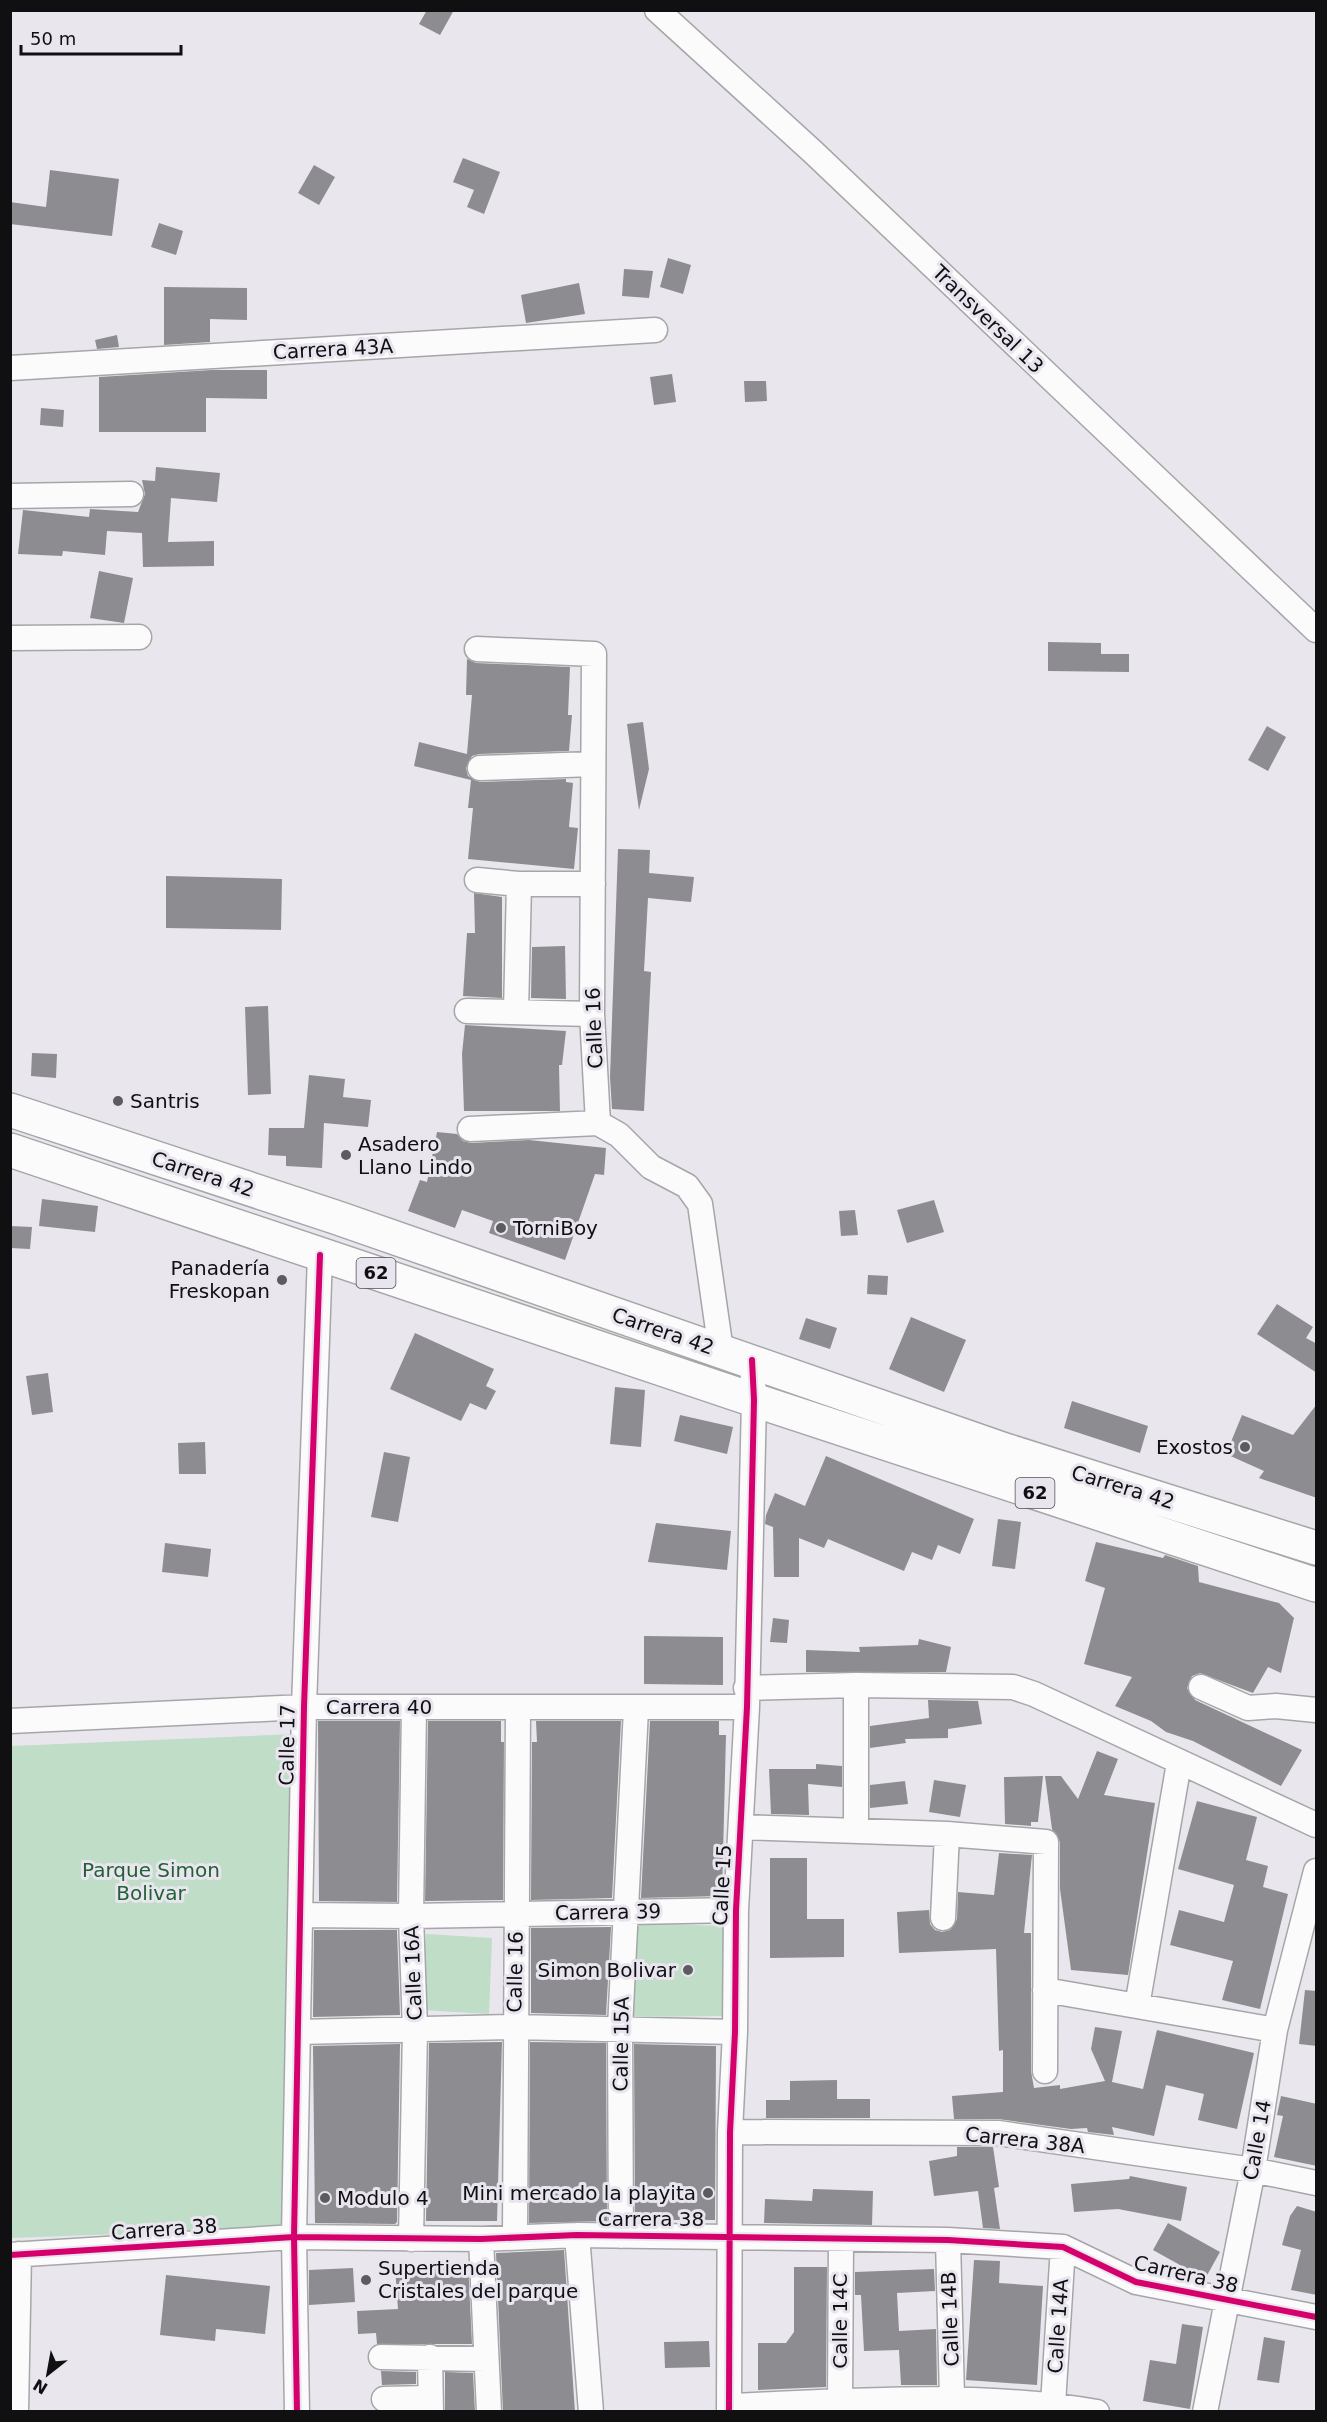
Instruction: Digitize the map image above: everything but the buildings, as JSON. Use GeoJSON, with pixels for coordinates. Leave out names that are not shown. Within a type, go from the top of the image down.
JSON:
{"type":"FeatureCollection","features":[{"type":"Feature","properties":{"kind":"highway","name":"Carrera 42"},"geometry":{"type":"LineString","coordinates":[[10,1110],[346,1221],[752,1360],[1005,1450],[1317,1548]]}},
{"type":"Feature","properties":{"kind":"highway","name":"Carrera 42"},"geometry":{"type":"LineString","coordinates":[[10,1150],[754,1400],[1317,1585]]}},
{"type":"Feature","properties":{"kind":"street","name":"Transversal 13"},"geometry":{"type":"LineString","coordinates":[[657,10],[813,152],[1317,630]]}},
{"type":"Feature","properties":{"kind":"street","name":"Carrera 43A"},"geometry":{"type":"LineString","coordinates":[[10,369],[655,330]]}},
{"type":"Feature","properties":{"kind":"street"},"geometry":{"type":"LineString","coordinates":[[10,496],[131,494]]}},
{"type":"Feature","properties":{"kind":"street"},"geometry":{"type":"LineString","coordinates":[[10,638],[139,637]]}},
{"type":"Feature","properties":{"kind":"street","name":"Calle 16"},"geometry":{"type":"LineString","coordinates":[[477,649],[594,654],[592,1014],[598,1122]]}},
{"type":"Feature","properties":{"kind":"street"},"geometry":{"type":"LineString","coordinates":[[480,768],[593,764]]}},
{"type":"Feature","properties":{"kind":"street"},"geometry":{"type":"LineString","coordinates":[[477,880],[519,884],[593,884]]}},
{"type":"Feature","properties":{"kind":"street"},"geometry":{"type":"LineString","coordinates":[[516,1012],[519,884]]}},
{"type":"Feature","properties":{"kind":"street"},"geometry":{"type":"LineString","coordinates":[[467,1011],[592,1014]]}},
{"type":"Feature","properties":{"kind":"street"},"geometry":{"type":"LineString","coordinates":[[470,1129],[598,1122],[619,1135],[651,1167],[687,1186],[700,1204],[721,1351]]}},
{"type":"Feature","properties":{"kind":"street","name":"Calle 17"},"geometry":{"type":"LineString","coordinates":[[297,2412],[294,2237],[304,1707],[320,1255]]}},
{"type":"Feature","properties":{"kind":"street","name":"Calle 15"},"geometry":{"type":"LineString","coordinates":[[729,2409],[730,2132],[735,2032],[736,1910],[747,1697],[754,1400],[752,1360]]}},
{"type":"Feature","properties":{"kind":"street"},"geometry":{"type":"LineString","coordinates":[[855,1829],[856,1685]]}},
{"type":"Feature","properties":{"kind":"street","name":"Carrera 40"},"geometry":{"type":"LineString","coordinates":[[10,1721],[304,1707],[636,1709],[856,1685],[1014,1687],[1034,1694],[1317,1825]]}},
{"type":"Feature","properties":{"kind":"street"},"geometry":{"type":"LineString","coordinates":[[1201,1687],[1248,1708],[1293,1707],[1317,1710]]}},
{"type":"Feature","properties":{"kind":"street","name":"Calle 16A"},"geometry":{"type":"LineString","coordinates":[[411,2239],[415,2028],[411,1916],[414,1707]]}},
{"type":"Feature","properties":{"kind":"street","name":"Calle 16"},"geometry":{"type":"LineString","coordinates":[[515,2237],[514,2027],[518,1708]]}},
{"type":"Feature","properties":{"kind":"street","name":"Calle 15A"},"geometry":{"type":"LineString","coordinates":[[621,2236],[620,2028],[636,1709]]}},
{"type":"Feature","properties":{"kind":"street"},"geometry":{"type":"LineString","coordinates":[[1137,2006],[1179,1763]]}},
{"type":"Feature","properties":{"kind":"street"},"geometry":{"type":"LineString","coordinates":[[742,1827],[855,1829],[1046,1842],[1045,2070]]}},
{"type":"Feature","properties":{"kind":"street"},"geometry":{"type":"LineString","coordinates":[[943,1918],[946,1834]]}},
{"type":"Feature","properties":{"kind":"street","name":"Calle 14"},"geometry":{"type":"LineString","coordinates":[[1205,2412],[1253,2170],[1275,2030],[1317,1871]]}},
{"type":"Feature","properties":{"kind":"street","name":"Carrera 39"},"geometry":{"type":"LineString","coordinates":[[300,1915],[411,1916],[736,1910]]}},
{"type":"Feature","properties":{"kind":"street"},"geometry":{"type":"LineString","coordinates":[[1045,1990],[1275,2030]]}},
{"type":"Feature","properties":{"kind":"street"},"geometry":{"type":"LineString","coordinates":[[298,2032],[514,2027],[735,2032]]}},
{"type":"Feature","properties":{"kind":"street","name":"Carrera 38A"},"geometry":{"type":"LineString","coordinates":[[730,2132],[998,2133],[1253,2170],[1317,2183]]}},
{"type":"Feature","properties":{"kind":"street"},"geometry":{"type":"LineString","coordinates":[[577,2235],[591,2412]]}},
{"type":"Feature","properties":{"kind":"street","name":"Carrera 38"},"geometry":{"type":"LineString","coordinates":[[15,2255],[294,2237],[481,2239],[577,2235],[948,2240],[1063,2247],[1136,2282],[1317,2317]]}},
{"type":"Feature","properties":{"kind":"street"},"geometry":{"type":"LineString","coordinates":[[481,2239],[489,2412]]}},
{"type":"Feature","properties":{"kind":"street","name":"Calle 14C"},"geometry":{"type":"LineString","coordinates":[[840,2402],[841,2240]]}},
{"type":"Feature","properties":{"kind":"street","name":"Calle 14B"},"geometry":{"type":"LineString","coordinates":[[948,2240],[952,2398]]}},
{"type":"Feature","properties":{"kind":"street","name":"Calle 14A"},"geometry":{"type":"LineString","coordinates":[[1053,2404],[1063,2247]]}},
{"type":"Feature","properties":{"kind":"street"},"geometry":{"type":"LineString","coordinates":[[15,2255],[16,2412]]}},
{"type":"Feature","properties":{"kind":"street"},"geometry":{"type":"LineString","coordinates":[[381,2357],[486,2359]]}},
{"type":"Feature","properties":{"kind":"street"},"geometry":{"type":"LineString","coordinates":[[384,2399],[430,2405],[430,2357]]}},
{"type":"Feature","properties":{"kind":"street"},"geometry":{"type":"LineString","coordinates":[[729,2409],[952,2398],[1053,2404],[1097,2412]]}},
{"type":"Feature","properties":{"kind":"green space","name":"Parque Simon Bolivar"},"geometry":{"type":"Polygon","coordinates":[[[295,1734],[282,2228],[11,2238],[11,1746],[295,1734]]]}},
{"type":"Feature","properties":{"kind":"green space"},"geometry":{"type":"Polygon","coordinates":[[[632,1923],[724,1926],[722,2016],[630,2017],[632,1923]]]}},
{"type":"Feature","properties":{"kind":"green space"},"geometry":{"type":"Polygon","coordinates":[[[426,1934],[492,1938],[489,2014],[422,2010],[426,1934]]]}},
{"type":"Feature","properties":{"kind":"cycle path"},"geometry":{"type":"LineString","coordinates":[[297,2412],[294,2237],[304,1707],[320,1255]]}},
{"type":"Feature","properties":{"kind":"cycle path"},"geometry":{"type":"LineString","coordinates":[[729,2412],[730,2132],[735,2032],[736,1910],[747,1707],[754,1400],[752,1360]]}},
{"type":"Feature","properties":{"kind":"cycle path"},"geometry":{"type":"LineString","coordinates":[[10,2255],[294,2237],[481,2239],[577,2235],[948,2240],[1063,2247],[1136,2282],[1316,2317]]}},
{"type":"Feature","properties":{"kind":"place","name":"Santris"},"geometry":{"type":"Point","coordinates":[118,1101]}},
{"type":"Feature","properties":{"kind":"place","name":"Asadero Llano Lindo"},"geometry":{"type":"Point","coordinates":[346,1155]}},
{"type":"Feature","properties":{"kind":"place","name":"TorniBoy"},"geometry":{"type":"Point","coordinates":[501,1228]}},
{"type":"Feature","properties":{"kind":"place","name":"Panadería Freskopan"},"geometry":{"type":"Point","coordinates":[282,1280]}},
{"type":"Feature","properties":{"kind":"place","name":"Exostos"},"geometry":{"type":"Point","coordinates":[1245,1447]}},
{"type":"Feature","properties":{"kind":"place","name":"Simon Bolivar"},"geometry":{"type":"Point","coordinates":[688,1970]}},
{"type":"Feature","properties":{"kind":"place","name":"Mini mercado la playita"},"geometry":{"type":"Point","coordinates":[708,2193]}},
{"type":"Feature","properties":{"kind":"place","name":"Modulo 4"},"geometry":{"type":"Point","coordinates":[325,2198]}},
{"type":"Feature","properties":{"kind":"place","name":"Supertienda Cristales del parque"},"geometry":{"type":"Point","coordinates":[366,2280]}}]}
